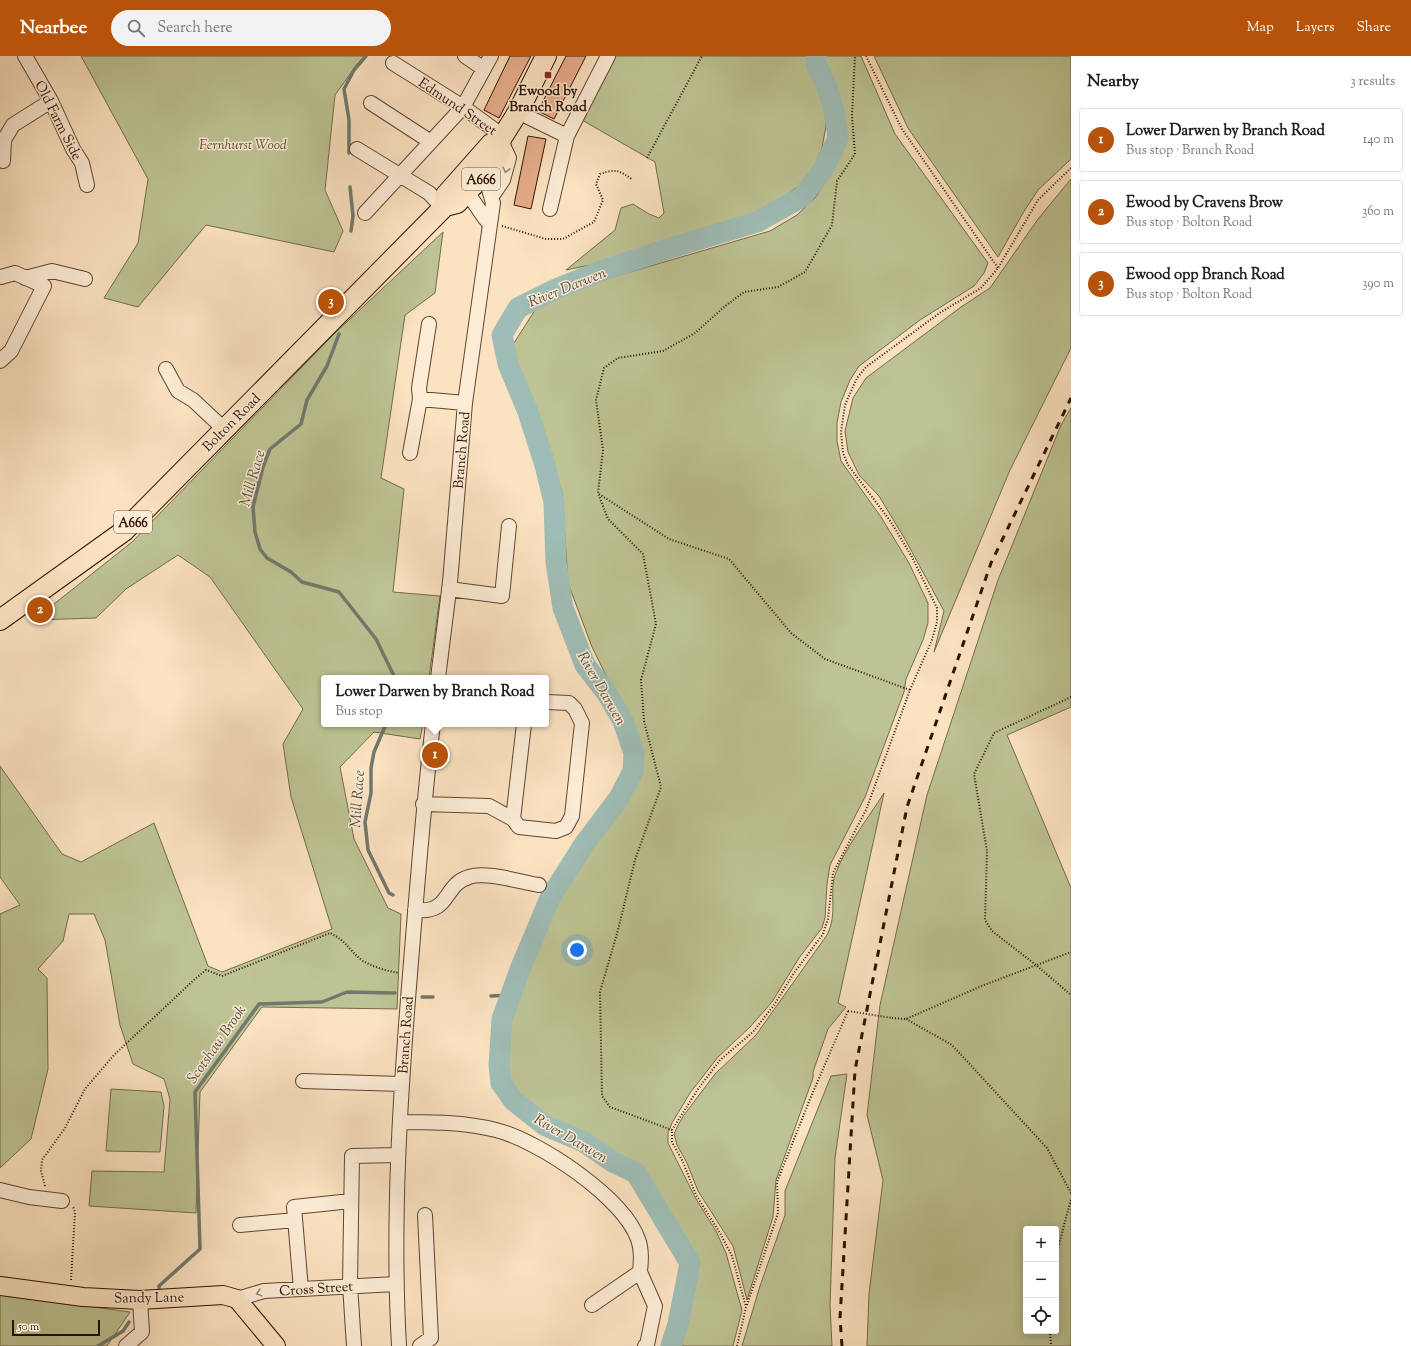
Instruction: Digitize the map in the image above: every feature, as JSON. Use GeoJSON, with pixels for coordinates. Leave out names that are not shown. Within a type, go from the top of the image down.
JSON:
{"type":"FeatureCollection","features":[{"type":"Feature","properties":{"kind":"highway","name":"Bolton Road"},"geometry":{"type":"LineString","coordinates":[[0,620],[124,531],[444,207],[457,203],[463,187],[476,172],[491,144],[502,139],[518,112],[546,56]]}},
{"type":"Feature","properties":{"kind":"main road","name":"Sandy Lane"},"geometry":{"type":"LineString","coordinates":[[0,1286],[70,1295],[140,1300],[213,1295],[237,1299]]}},
{"type":"Feature","properties":{"kind":"main road"},"geometry":{"type":"LineString","coordinates":[[237,1299],[276,1346]]}},
{"type":"Feature","properties":{"kind":"street","name":"Old Farm Side"},"geometry":{"type":"LineString","coordinates":[[25,56],[51,102],[73,150],[82,163],[87,185]]}},
{"type":"Feature","properties":{"kind":"street"},"geometry":{"type":"LineString","coordinates":[[465,56],[484,69]]}},
{"type":"Feature","properties":{"kind":"street"},"geometry":{"type":"LineString","coordinates":[[365,213],[463,107],[491,56]]}},
{"type":"Feature","properties":{"kind":"street"},"geometry":{"type":"LineString","coordinates":[[550,209],[567,136],[608,56]]}},
{"type":"Feature","properties":{"kind":"street","name":"Edmund Street"},"geometry":{"type":"LineString","coordinates":[[393,63],[463,107],[502,139]]}},
{"type":"Feature","properties":{"kind":"street"},"geometry":{"type":"LineString","coordinates":[[3,161],[4,140],[13,125],[51,102]]}},
{"type":"Feature","properties":{"kind":"street"},"geometry":{"type":"LineString","coordinates":[[372,103],[431,142]]}},
{"type":"Feature","properties":{"kind":"street"},"geometry":{"type":"LineString","coordinates":[[518,112],[567,136]]}},
{"type":"Feature","properties":{"kind":"street"},"geometry":{"type":"LineString","coordinates":[[476,172],[492,196],[503,180],[509,158],[502,139]]}},
{"type":"Feature","properties":{"kind":"street"},"geometry":{"type":"LineString","coordinates":[[358,149],[429,193],[444,207]]}},
{"type":"Feature","properties":{"kind":"street"},"geometry":{"type":"LineString","coordinates":[[463,187],[485,220],[489,223]]}},
{"type":"Feature","properties":{"kind":"street","name":"Branch Road"},"geometry":{"type":"LineString","coordinates":[[438,675],[449,589],[465,403],[493,203],[492,196]]}},
{"type":"Feature","properties":{"kind":"street"},"geometry":{"type":"LineString","coordinates":[[25,278],[52,271],[85,279]]}},
{"type":"Feature","properties":{"kind":"street"},"geometry":{"type":"LineString","coordinates":[[0,361],[11,351],[44,286],[15,274],[1,277]]}},
{"type":"Feature","properties":{"kind":"street"},"geometry":{"type":"LineString","coordinates":[[410,453],[420,399],[420,388],[429,324]]}},
{"type":"Feature","properties":{"kind":"street"},"geometry":{"type":"LineString","coordinates":[[166,369],[178,391],[193,400],[224,429]]}},
{"type":"Feature","properties":{"kind":"street"},"geometry":{"type":"LineString","coordinates":[[420,399],[465,403]]}},
{"type":"Feature","properties":{"kind":"street"},"geometry":{"type":"LineString","coordinates":[[449,589],[502,596],[509,526]]}},
{"type":"Feature","properties":{"kind":"street"},"geometry":{"type":"LineString","coordinates":[[423,804],[489,806],[513,819],[518,827],[556,831],[566,827],[572,816],[582,723],[575,709],[569,703],[549,702]]}},
{"type":"Feature","properties":{"kind":"street","name":"Branch Road"},"geometry":{"type":"LineString","coordinates":[[399,1346],[396,1284],[398,1155],[423,804],[433,727]]}},
{"type":"Feature","properties":{"kind":"street"},"geometry":{"type":"LineString","coordinates":[[513,819],[524,727]]}},
{"type":"Feature","properties":{"kind":"street"},"geometry":{"type":"LineString","coordinates":[[415,910],[428,911],[438,906],[460,881],[479,875],[539,885]]}},
{"type":"Feature","properties":{"kind":"street"},"geometry":{"type":"LineString","coordinates":[[303,1081],[402,1084]]}},
{"type":"Feature","properties":{"kind":"street"},"geometry":{"type":"LineString","coordinates":[[400,1122],[457,1122],[497,1130],[524,1140],[579,1173],[594,1184],[633,1228],[638,1240],[641,1257],[640,1272],[654,1306],[647,1345],[645,1346]]}},
{"type":"Feature","properties":{"kind":"street"},"geometry":{"type":"LineString","coordinates":[[354,1346],[350,1285],[352,1156],[398,1155]]}},
{"type":"Feature","properties":{"kind":"street"},"geometry":{"type":"LineString","coordinates":[[0,1190],[29,1198],[55,1200]]}},
{"type":"Feature","properties":{"kind":"street"},"geometry":{"type":"LineString","coordinates":[[240,1226],[351,1201]]}},
{"type":"Feature","properties":{"kind":"street"},"geometry":{"type":"LineString","coordinates":[[294,1213],[301,1289]]}},
{"type":"Feature","properties":{"kind":"street"},"geometry":{"type":"LineString","coordinates":[[420,1346],[431,1338],[425,1215]]}},
{"type":"Feature","properties":{"kind":"street"},"geometry":{"type":"LineString","coordinates":[[592,1305],[640,1272]]}},
{"type":"Feature","properties":{"kind":"street","name":"Cross Street"},"geometry":{"type":"LineString","coordinates":[[237,1299],[264,1291],[350,1285],[396,1284]]}},
{"type":"Feature","properties":{"kind":"street"},"geometry":{"type":"LineString","coordinates":[[126,1346],[142,1332],[140,1300]]}},
{"type":"Feature","properties":{"kind":"path"},"geometry":{"type":"LineString","coordinates":[[647,158],[702,56]]}},
{"type":"Feature","properties":{"kind":"path"},"geometry":{"type":"LineString","coordinates":[[672,1130],[610,1107],[602,1096],[600,992],[618,930],[635,860],[661,787],[644,721],[641,680],[656,624],[643,554],[608,519],[598,494],[603,450],[596,400],[604,368],[618,358],[663,351],[695,334],[724,307],[744,292],[778,287],[805,272],[832,225],[837,181],[855,154],[852,116],[855,56]]}},
{"type":"Feature","properties":{"kind":"path"},"geometry":{"type":"LineString","coordinates":[[866,56],[902,129],[998,268]]}},
{"type":"Feature","properties":{"kind":"path"},"geometry":{"type":"LineString","coordinates":[[746,1307],[728,1246],[696,1195],[683,1162],[672,1142],[672,1130],[698,1089],[720,1060],[753,1032],[774,1005],[794,973],[823,934],[828,919],[833,873],[866,810],[910,690],[932,640],[937,622],[937,608],[931,593],[902,540],[891,522],[848,465],[843,453],[841,432],[845,405],[857,378],[866,367],[940,312],[981,288],[998,268],[1038,200],[1071,168]]}},
{"type":"Feature","properties":{"kind":"path"},"geometry":{"type":"LineString","coordinates":[[489,223],[546,240],[563,239],[594,222],[603,200],[596,184],[600,174],[610,170],[620,171],[633,180]]}},
{"type":"Feature","properties":{"kind":"path"},"geometry":{"type":"LineString","coordinates":[[598,494],[669,539],[729,558],[791,633],[825,659],[910,690]]}},
{"type":"Feature","properties":{"kind":"path"},"geometry":{"type":"LineString","coordinates":[[1071,697],[994,732],[974,774],[987,851],[985,920],[992,931],[1036,965],[1071,995]]}},
{"type":"Feature","properties":{"kind":"path"},"geometry":{"type":"LineString","coordinates":[[70,1295],[75,1212],[73,1206],[55,1200],[41,1171],[42,1160],[65,1128],[85,1089],[114,1055],[194,979],[206,970],[222,976],[330,933],[342,939],[363,961],[388,972],[410,974]]}},
{"type":"Feature","properties":{"kind":"path"},"geometry":{"type":"LineString","coordinates":[[906,1019],[1071,952]]}},
{"type":"Feature","properties":{"kind":"path"},"geometry":{"type":"LineString","coordinates":[[737,1346],[746,1307],[778,1213],[778,1182],[848,1011],[906,1019],[952,1045],[1047,1148],[1071,1193]]}},
{"type":"Feature","properties":{"kind":"path"},"geometry":{"type":"LineString","coordinates":[[1059,1245],[1071,1199]]}},
{"type":"Feature","properties":{"kind":"path"},"geometry":{"type":"LineString","coordinates":[[1050,1334],[1051,1346]]}},
{"type":"Feature","properties":{"kind":"green space","name":"Fernhurst Wood"},"geometry":{"type":"Polygon","coordinates":[[[81,56],[365,56],[358,63],[335,95],[325,190],[343,231],[334,252],[206,225],[138,307],[104,298],[138,243],[148,179],[81,56]]]}},
{"type":"Feature","properties":{"kind":"green space"},"geometry":{"type":"Polygon","coordinates":[[[614,56],[812,56],[811,67],[825,102],[826,126],[822,148],[813,170],[799,186],[761,212],[730,224],[628,257],[566,270],[615,230],[621,208],[633,204],[649,214],[659,218],[664,213],[655,162],[582,120],[614,56]]]}},
{"type":"Feature","properties":{"kind":"green space"},"geometry":{"type":"Polygon","coordinates":[[[824,56],[861,56],[895,134],[988,263],[984,273],[974,286],[920,320],[859,366],[850,380],[841,402],[837,423],[837,441],[841,461],[881,517],[909,563],[928,603],[928,623],[923,640],[906,679],[904,692],[865,797],[830,865],[827,884],[825,918],[822,928],[799,958],[772,1002],[750,1027],[718,1057],[690,1093],[672,1123],[668,1133],[668,1143],[696,1199],[716,1231],[726,1253],[742,1310],[733,1346],[675,1346],[681,1329],[693,1263],[639,1171],[546,1120],[513,1093],[505,1079],[502,1059],[506,1032],[557,897],[619,808],[635,778],[638,755],[634,732],[592,647],[568,583],[562,493],[552,455],[524,387],[512,346],[539,304],[589,284],[770,231],[797,215],[815,198],[829,177],[844,141],[840,100],[834,80],[823,61],[824,56]]]}},
{"type":"Feature","properties":{"kind":"green space"},"geometry":{"type":"Polygon","coordinates":[[[874,56],[1071,56],[1071,159],[1038,190],[998,257],[908,128],[874,56]]]}},
{"type":"Feature","properties":{"kind":"green space"},"geometry":{"type":"Polygon","coordinates":[[[1071,179],[1071,348],[1010,470],[934,652],[944,611],[906,541],[879,496],[859,475],[848,452],[845,431],[853,398],[866,378],[961,307],[990,288],[1038,219],[1071,179]]]}},
{"type":"Feature","properties":{"kind":"green space"},"geometry":{"type":"Polygon","coordinates":[[[443,232],[435,293],[405,315],[381,478],[404,489],[393,592],[440,596],[429,675],[321,675],[321,727],[422,727],[420,739],[374,732],[340,767],[354,839],[388,908],[401,914],[397,1009],[262,1007],[200,1092],[196,1213],[89,1206],[92,1171],[164,1172],[170,1099],[164,1079],[133,1064],[120,1025],[105,940],[94,914],[69,914],[63,941],[38,969],[47,978],[48,1069],[31,1139],[0,1168],[0,914],[20,905],[0,877],[0,766],[62,854],[81,862],[154,823],[208,966],[222,972],[332,929],[291,797],[283,744],[303,709],[210,577],[178,555],[126,589],[96,618],[34,620],[132,542],[334,334],[443,232]]]}},
{"type":"Feature","properties":{"kind":"green space"},"geometry":{"type":"Polygon","coordinates":[[[1071,408],[1071,707],[1007,735],[1071,888],[1071,1346],[867,1346],[869,1294],[883,1180],[867,1115],[880,1005],[927,795],[998,580],[1061,425],[1071,408]]]}},
{"type":"Feature","properties":{"kind":"green space"},"geometry":{"type":"Polygon","coordinates":[[[884,793],[838,1003],[846,1007],[828,1029],[813,1072],[813,1078],[776,1180],[773,1217],[747,1300],[733,1246],[698,1191],[687,1163],[677,1145],[674,1134],[684,1115],[715,1074],[756,1035],[827,935],[833,912],[833,882],[839,865],[884,793]]]}},
{"type":"Feature","properties":{"kind":"green space"},"geometry":{"type":"Polygon","coordinates":[[[847,1074],[835,1158],[830,1306],[832,1346],[742,1346],[760,1286],[785,1215],[785,1191],[831,1076],[847,1074]]]}},
{"type":"Feature","properties":{"kind":"green space"},"geometry":{"type":"Polygon","coordinates":[[[111,1089],[161,1092],[164,1106],[160,1152],[106,1151],[111,1089]]]}},
{"type":"Feature","properties":{"kind":"green space"},"geometry":{"type":"Polygon","coordinates":[[[0,1294],[130,1312],[107,1346],[0,1346],[0,1294]]]}},
{"type":"Feature","properties":{"kind":"building"},"geometry":{"type":"Polygon","coordinates":[[[510,56],[531,56],[499,118],[484,110],[510,56]]]}},
{"type":"Feature","properties":{"kind":"building"},"geometry":{"type":"Polygon","coordinates":[[[566,56],[586,56],[554,119],[538,111],[566,56]]]}},
{"type":"Feature","properties":{"kind":"building"},"geometry":{"type":"Polygon","coordinates":[[[528,136],[546,139],[531,209],[514,205],[528,136]]]}},
{"type":"Feature","properties":{"kind":"waterway","name":"Mill Race"},"geometry":{"type":"LineString","coordinates":[[349,153],[349,120],[344,89],[354,70],[366,56]]}},
{"type":"Feature","properties":{"kind":"waterway","name":"River Darwen"},"geometry":{"type":"LineString","coordinates":[[671,1346],[678,1324],[690,1263],[636,1173],[613,1162],[584,1142],[544,1125],[513,1100],[501,1083],[499,1065],[502,1019],[521,967],[550,898],[585,843],[619,798],[633,771],[634,753],[623,721],[606,692],[585,665],[563,608],[556,562],[554,502],[545,465],[528,412],[508,364],[502,335],[518,308],[556,289],[601,271],[757,222],[802,197],[823,170],[838,138],[834,111],[827,87],[816,64],[817,56]]}},
{"type":"Feature","properties":{"kind":"waterway","name":"Mill Race"},"geometry":{"type":"LineString","coordinates":[[350,187],[353,216],[351,231]]}},
{"type":"Feature","properties":{"kind":"waterway","name":"Mill Race"},"geometry":{"type":"LineString","coordinates":[[339,334],[327,366],[307,400],[301,424],[270,449],[263,467],[253,507],[255,532],[260,549],[267,558],[291,572],[302,582],[339,592],[376,639],[394,675]]}},
{"type":"Feature","properties":{"kind":"waterway","name":"Mill Race"},"geometry":{"type":"LineString","coordinates":[[385,727],[374,752],[371,768],[371,793],[365,822],[368,850],[389,893],[393,895]]}},
{"type":"Feature","properties":{"kind":"waterway","name":"Scotshaw Brook"},"geometry":{"type":"LineString","coordinates":[[159,1290],[159,1286],[200,1249],[195,1092],[259,1004],[322,1002],[347,992],[395,993]]}},
{"type":"Feature","properties":{"kind":"waterway","name":"Scotshaw Brook"},"geometry":{"type":"LineString","coordinates":[[491,996],[510,995]]}},
{"type":"Feature","properties":{"kind":"waterway","name":"Scotshaw Brook"},"geometry":{"type":"LineString","coordinates":[[422,997],[433,997]]}},
{"type":"Feature","properties":{"kind":"waterway","name":"Scotshaw Brook"},"geometry":{"type":"LineString","coordinates":[[98,1346],[123,1331],[129,1322]]}},
{"type":"Feature","properties":{"kind":"railway"},"geometry":{"type":"LineString","coordinates":[[842,1346],[840,1318],[855,1070],[907,807],[991,563],[1071,398]]}},
{"type":"Feature","properties":{"kind":"place","name":"Ewood by Branch Road"},"geometry":{"type":"Point","coordinates":[548,75]}},
{"type":"Feature","properties":{"kind":"place","name":"Ewood opp Branch Road"},"geometry":{"type":"Point","coordinates":[331,302]}},
{"type":"Feature","properties":{"kind":"place","name":"Ewood by Cravens Brow"},"geometry":{"type":"Point","coordinates":[40,610]}},
{"type":"Feature","properties":{"kind":"place","name":"Lower Darwen by Branch Road"},"geometry":{"type":"Point","coordinates":[435,755]}}]}
